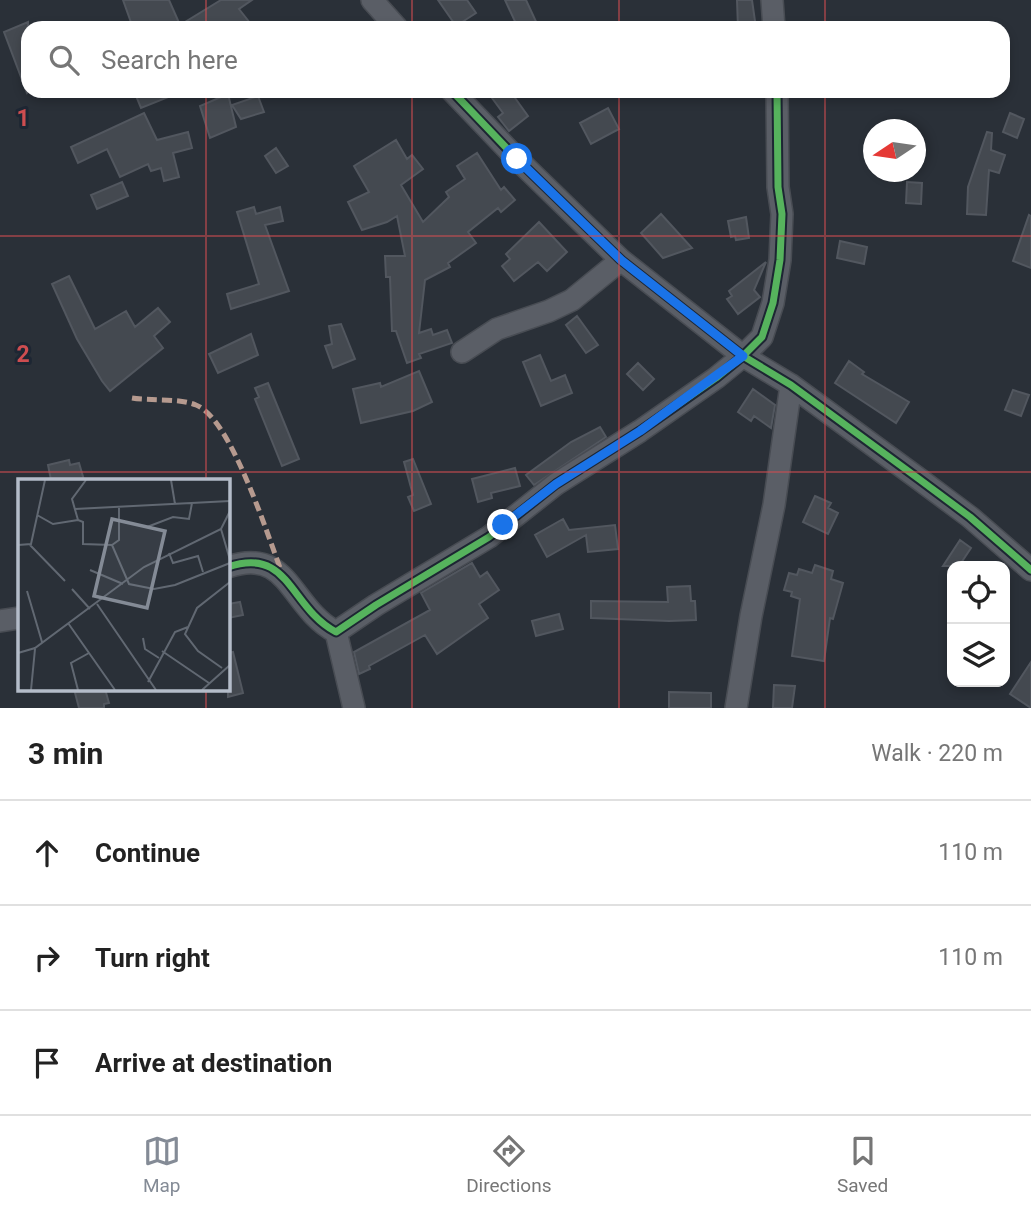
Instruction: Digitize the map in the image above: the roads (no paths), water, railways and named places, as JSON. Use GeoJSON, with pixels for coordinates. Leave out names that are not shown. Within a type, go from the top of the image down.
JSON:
{"type":"FeatureCollection","features":[{"type":"Feature","properties":{"kind":"street"},"geometry":{"type":"LineString","coordinates":[[372,0],[391,21]]}},
{"type":"Feature","properties":{"kind":"street"},"geometry":{"type":"LineString","coordinates":[[772,0],[774,21]]}},
{"type":"Feature","properties":{"kind":"street"},"geometry":{"type":"LineString","coordinates":[[459,98],[621,260],[743,356],[791,385],[919,478],[970,517],[1031,570]]}},
{"type":"Feature","properties":{"kind":"street"},"geometry":{"type":"LineString","coordinates":[[336,632],[489,537],[556,484],[640,431],[743,356],[762,337],[767,325],[780,260],[782,214],[778,187],[777,98]]}},
{"type":"Feature","properties":{"kind":"street"},"geometry":{"type":"LineString","coordinates":[[462,352],[497,328],[549,311],[572,300],[621,260]]}},
{"type":"Feature","properties":{"kind":"street"},"geometry":{"type":"LineString","coordinates":[[736,708],[751,616],[774,505],[791,385]]}},
{"type":"Feature","properties":{"kind":"street"},"geometry":{"type":"LineString","coordinates":[[229,567],[252,561],[282,573],[317,620],[336,632],[354,708]]}},
{"type":"Feature","properties":{"kind":"street"},"geometry":{"type":"LineString","coordinates":[[0,621],[18,618]]}}]}
